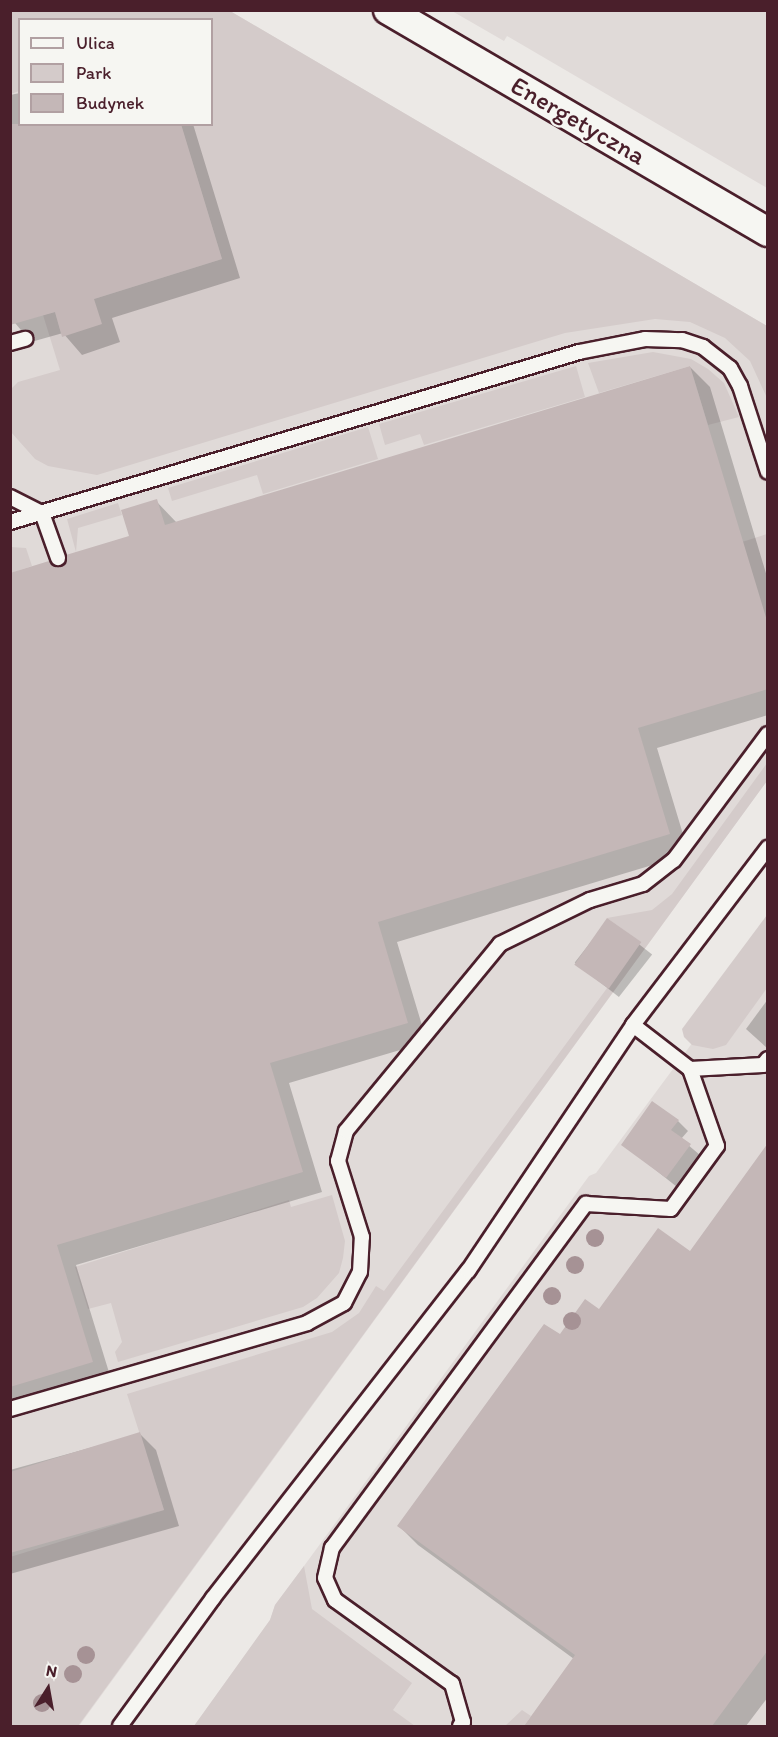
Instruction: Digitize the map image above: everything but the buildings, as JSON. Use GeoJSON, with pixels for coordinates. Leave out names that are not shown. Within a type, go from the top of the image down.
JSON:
{"type":"FeatureCollection","features":[{"type":"Feature","properties":{"kind":"street","name":"Energetyczna"},"geometry":{"type":"LineString","coordinates":[[388,10],[768,232]]}},
{"type":"Feature","properties":{"kind":"lane"},"geometry":{"type":"LineString","coordinates":[[10,522],[579,351],[665,338],[703,347],[730,368],[740,386],[768,472]]}},
{"type":"Feature","properties":{"kind":"lane"},"geometry":{"type":"LineString","coordinates":[[10,343],[25,339]]}},
{"type":"Feature","properties":{"kind":"lane"},"geometry":{"type":"LineString","coordinates":[[10,497],[42,513],[58,558]]}},
{"type":"Feature","properties":{"kind":"lane"},"geometry":{"type":"LineString","coordinates":[[10,1409],[308,1323],[344,1303],[360,1272],[362,1237],[338,1161],[346,1131],[500,944],[590,900],[643,884],[674,860],[768,734]]}},
{"type":"Feature","properties":{"kind":"lane"},"geometry":{"type":"LineString","coordinates":[[120,1726],[213,1598],[468,1271],[633,1025],[768,848]]}},
{"type":"Feature","properties":{"kind":"lane"},"geometry":{"type":"LineString","coordinates":[[460,1726],[463,1722],[452,1684],[335,1600],[325,1578],[332,1548],[586,1204],[672,1209],[717,1146],[690,1069],[633,1025]]}},
{"type":"Feature","properties":{"kind":"lane"},"geometry":{"type":"LineString","coordinates":[[690,1069],[763,1065],[768,1059]]}},
{"type":"Feature","properties":{"kind":"shaded area"},"geometry":{"type":"Polygon","coordinates":[[[11,11],[230,11],[767,326],[767,781],[79,1726],[11,1726],[11,11]]]}},
{"type":"Feature","properties":{"kind":"shaded area"},"geometry":{"type":"Polygon","coordinates":[[[452,11],[767,11],[767,188],[507,36],[504,41],[452,11]]]}},
{"type":"Feature","properties":{"kind":"shaded area"},"geometry":{"type":"Polygon","coordinates":[[[767,942],[767,1726],[194,1726],[270,1620],[275,1605],[589,1176],[596,1173],[767,942]]]}},
{"type":"Feature","properties":{"kind":"green space"},"geometry":{"type":"Polygon","coordinates":[[[11,11],[230,11],[767,326],[767,398],[750,361],[725,338],[690,322],[655,319],[565,333],[97,475],[48,466],[35,459],[11,432],[11,389],[18,382],[60,370],[43,315],[55,312],[62,336],[94,299],[222,259],[181,126],[213,126],[213,18],[18,18],[18,91],[11,94],[11,11]]]}},
{"type":"Feature","properties":{"kind":"green space"},"geometry":{"type":"Polygon","coordinates":[[[653,352],[691,359],[708,369],[724,383],[739,417],[708,425],[690,366],[599,393],[588,363],[653,352]]]}},
{"type":"Feature","properties":{"kind":"green space"},"geometry":{"type":"Polygon","coordinates":[[[576,366],[585,397],[424,445],[420,434],[385,445],[379,424],[576,366]]]}},
{"type":"Feature","properties":{"kind":"green space"},"geometry":{"type":"Polygon","coordinates":[[[368,427],[378,459],[263,494],[257,475],[172,501],[168,488],[368,427]]]}},
{"type":"Feature","properties":{"kind":"green space"},"geometry":{"type":"Polygon","coordinates":[[[118,503],[122,515],[78,528],[76,552],[67,519],[118,503]]]}},
{"type":"Feature","properties":{"kind":"green space"},"geometry":{"type":"Polygon","coordinates":[[[767,534],[767,624],[742,542],[767,534]]]}},
{"type":"Feature","properties":{"kind":"green space"},"geometry":{"type":"Polygon","coordinates":[[[10,547],[26,548],[32,566],[11,573],[10,547]]]}},
{"type":"Feature","properties":{"kind":"green space"},"geometry":{"type":"Polygon","coordinates":[[[767,763],[767,781],[78,1726],[11,1726],[10,1557],[164,1510],[127,1394],[332,1332],[359,1313],[376,1286],[384,1291],[641,942],[607,918],[652,910],[672,894],[767,763]]]}},
{"type":"Feature","properties":{"kind":"green space"},"geometry":{"type":"Polygon","coordinates":[[[767,915],[767,988],[726,1045],[713,1049],[692,1045],[684,1037],[682,1029],[767,915]]]}},
{"type":"Feature","properties":{"kind":"green space"},"geometry":{"type":"Polygon","coordinates":[[[332,1195],[345,1241],[343,1258],[339,1273],[317,1298],[303,1307],[118,1362],[115,1352],[122,1342],[111,1303],[88,1309],[75,1267],[289,1200],[291,1207],[332,1195]]]}},
{"type":"Feature","properties":{"kind":"green space"},"geometry":{"type":"Polygon","coordinates":[[[304,1566],[312,1609],[412,1683],[393,1710],[415,1726],[194,1726],[270,1620],[275,1605],[304,1566]]]}},
{"type":"Feature","properties":{"kind":"green space"},"geometry":{"type":"Polygon","coordinates":[[[522,1710],[531,1716],[524,1726],[505,1726],[522,1710]]]}}]}
